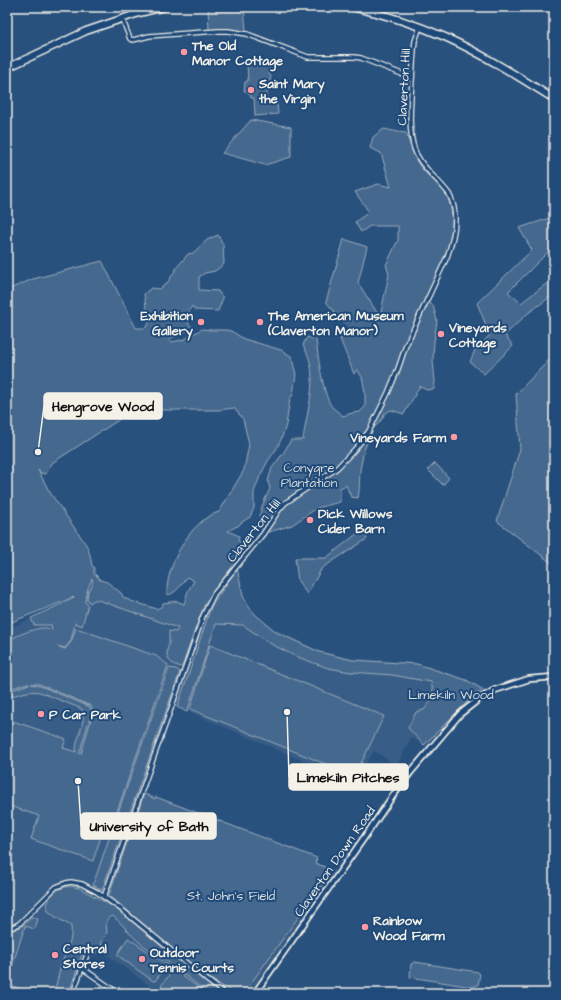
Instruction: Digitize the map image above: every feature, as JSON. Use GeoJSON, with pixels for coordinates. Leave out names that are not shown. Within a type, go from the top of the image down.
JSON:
{"type":"FeatureCollection","features":[{"type":"Feature","properties":{"kind":"highway"},"geometry":{"type":"LineString","coordinates":[[7,68],[86,31],[122,18],[164,7]]}},
{"type":"Feature","properties":{"kind":"highway"},"geometry":{"type":"LineString","coordinates":[[352,7],[420,27],[447,38],[514,74],[554,99]]}},
{"type":"Feature","properties":{"kind":"street"},"geometry":{"type":"LineString","coordinates":[[122,18],[130,38],[133,40],[150,36],[218,31],[242,33],[308,57],[361,58],[412,78]]}},
{"type":"Feature","properties":{"kind":"street","name":"Claverton Hill"},"geometry":{"type":"LineString","coordinates":[[104,897],[208,604],[214,594],[263,534],[279,510],[286,503],[337,468],[369,431],[388,393],[406,345],[448,257],[454,233],[455,214],[450,196],[444,187],[421,163],[414,150],[411,133],[410,118],[414,50],[415,41],[420,27]]}},
{"type":"Feature","properties":{"kind":"street","name":"Claverton Down Road"},"geometry":{"type":"LineString","coordinates":[[255,993],[392,797],[410,773],[460,714],[479,699],[495,690],[529,679],[554,678]]}},
{"type":"Feature","properties":{"kind":"street"},"geometry":{"type":"LineString","coordinates":[[7,928],[19,924],[52,890],[66,883],[77,883],[86,886],[121,909],[224,993]]}},
{"type":"Feature","properties":{"kind":"street"},"geometry":{"type":"LineString","coordinates":[[73,993],[88,952]]}},
{"type":"Feature","properties":{"kind":"street"},"geometry":{"type":"LineString","coordinates":[[82,968],[118,993]]}},
{"type":"Feature","properties":{"kind":"shaded area"},"geometry":{"type":"Polygon","coordinates":[[[235,572],[240,597],[256,616],[277,630],[320,651],[352,658],[414,663],[467,679],[487,690],[473,698],[426,747],[411,737],[397,766],[374,751],[364,767],[374,772],[365,787],[175,706],[145,793],[317,858],[316,863],[336,871],[267,970],[249,993],[160,993],[93,945],[76,993],[7,993],[7,629],[94,591],[202,627],[205,614],[209,606],[235,572]]]}},
{"type":"Feature","properties":{"kind":"green space"},"geometry":{"type":"Polygon","coordinates":[[[208,7],[244,7],[246,31],[225,29],[209,30],[208,7]]]}},
{"type":"Feature","properties":{"kind":"green space"},"geometry":{"type":"Polygon","coordinates":[[[247,63],[269,63],[269,74],[271,76],[266,98],[278,100],[278,114],[255,116],[254,98],[251,98],[248,91],[244,91],[245,82],[248,81],[247,63]]]}},
{"type":"Feature","properties":{"kind":"green space"},"geometry":{"type":"Polygon","coordinates":[[[251,120],[291,127],[291,157],[265,165],[222,153],[251,120]]]}},
{"type":"Feature","properties":{"kind":"green space","name":"Conygre Plantation"},"geometry":{"type":"Polygon","coordinates":[[[384,129],[406,133],[415,159],[423,170],[444,192],[450,205],[452,230],[446,254],[424,301],[433,305],[437,321],[433,360],[435,382],[434,389],[426,390],[420,386],[404,414],[391,410],[384,414],[383,418],[373,429],[364,450],[360,470],[358,498],[351,497],[346,485],[340,488],[340,502],[317,508],[292,525],[269,532],[260,528],[259,518],[265,498],[270,489],[268,481],[272,468],[291,440],[303,440],[312,381],[312,371],[308,355],[303,345],[307,337],[316,340],[326,395],[333,408],[343,416],[360,412],[365,407],[365,392],[362,377],[357,369],[354,374],[340,339],[353,333],[326,302],[344,239],[367,247],[358,283],[380,317],[389,274],[386,265],[398,240],[398,226],[370,226],[361,232],[355,222],[369,212],[355,192],[378,184],[391,187],[381,153],[370,148],[373,137],[384,129]]]}},
{"type":"Feature","properties":{"kind":"green space"},"geometry":{"type":"Polygon","coordinates":[[[554,218],[554,246],[508,292],[521,303],[554,278],[554,294],[527,314],[505,335],[513,346],[484,374],[470,362],[475,350],[490,335],[477,303],[532,250],[519,228],[554,218]]]}},
{"type":"Feature","properties":{"kind":"green space"},"geometry":{"type":"Polygon","coordinates":[[[218,235],[223,244],[224,264],[215,271],[205,273],[199,277],[199,290],[218,291],[223,298],[218,311],[195,310],[192,306],[189,311],[188,318],[189,325],[193,327],[169,339],[171,342],[183,340],[202,329],[226,330],[231,331],[244,339],[281,350],[291,356],[296,374],[293,395],[290,398],[286,425],[282,437],[260,476],[254,492],[254,508],[250,517],[228,531],[239,536],[238,541],[244,542],[246,539],[251,540],[243,554],[205,604],[182,667],[172,663],[167,656],[169,631],[176,632],[178,628],[98,600],[94,600],[90,603],[87,599],[88,591],[92,585],[92,578],[87,591],[85,602],[88,605],[82,626],[75,623],[71,641],[65,648],[57,646],[65,649],[71,642],[76,628],[156,656],[168,665],[114,820],[107,818],[93,861],[31,839],[39,816],[7,805],[7,719],[66,739],[63,748],[76,752],[83,714],[82,709],[40,692],[28,692],[7,698],[7,692],[29,684],[24,684],[7,690],[7,640],[36,629],[48,628],[52,630],[51,625],[34,625],[31,618],[74,597],[7,624],[7,290],[33,279],[102,261],[136,328],[145,328],[149,324],[144,294],[151,288],[160,289],[168,282],[188,254],[193,253],[207,240],[218,235]],[[234,408],[218,410],[134,410],[52,463],[46,474],[41,473],[38,470],[49,491],[87,546],[92,566],[94,567],[94,574],[100,580],[107,582],[121,593],[124,598],[157,609],[162,606],[163,603],[177,601],[184,604],[188,591],[194,581],[187,577],[176,591],[167,595],[170,571],[175,558],[190,534],[199,524],[209,516],[219,512],[244,470],[249,444],[243,419],[234,408]],[[31,684],[43,687],[88,706],[91,709],[91,714],[79,753],[81,754],[92,716],[93,711],[91,706],[39,684],[31,684]]]}},
{"type":"Feature","properties":{"kind":"green space"},"geometry":{"type":"Polygon","coordinates":[[[554,355],[554,565],[497,521],[520,449],[516,394],[554,355]]]}},
{"type":"Feature","properties":{"kind":"green space"},"geometry":{"type":"Polygon","coordinates":[[[435,463],[449,478],[443,485],[428,470],[435,463]]]}},
{"type":"Feature","properties":{"kind":"green space"},"geometry":{"type":"Polygon","coordinates":[[[363,529],[367,539],[322,568],[307,594],[298,581],[295,558],[326,558],[363,529]]]}},
{"type":"Feature","properties":{"kind":"green space","name":"Limekiln Wood"},"geometry":{"type":"Polygon","coordinates":[[[237,568],[243,596],[249,607],[276,632],[319,652],[352,660],[417,664],[466,680],[483,690],[472,697],[424,745],[408,728],[416,712],[424,710],[434,697],[431,682],[392,675],[351,672],[328,668],[295,656],[269,643],[243,625],[216,624],[187,712],[177,707],[211,607],[237,568]]]}},
{"type":"Feature","properties":{"kind":"green space"},"geometry":{"type":"Polygon","coordinates":[[[210,645],[384,716],[355,776],[190,709],[210,645]]]}},
{"type":"Feature","properties":{"kind":"green space"},"geometry":{"type":"Polygon","coordinates":[[[169,668],[176,669],[180,672],[102,890],[93,885],[169,668]]]}},
{"type":"Feature","properties":{"kind":"green space","name":"St. John's Field"},"geometry":{"type":"Polygon","coordinates":[[[144,794],[155,799],[156,797],[317,858],[315,863],[332,870],[244,993],[234,993],[209,978],[109,895],[144,794]]]}},
{"type":"Feature","properties":{"kind":"green space"},"geometry":{"type":"Polygon","coordinates":[[[71,886],[79,888],[114,907],[219,993],[208,993],[155,952],[143,945],[113,916],[108,918],[106,923],[107,933],[102,941],[101,949],[94,955],[84,948],[69,993],[54,993],[61,965],[70,941],[71,926],[47,910],[47,905],[53,893],[61,888],[71,886]]]}},
{"type":"Feature","properties":{"kind":"green space"},"geometry":{"type":"Polygon","coordinates":[[[32,917],[38,919],[35,929],[25,926],[7,982],[7,931],[21,927],[32,917]]]}},
{"type":"Feature","properties":{"kind":"green space","name":"Outdoor Tennis Courts"},"geometry":{"type":"Polygon","coordinates":[[[128,938],[167,964],[155,981],[117,955],[128,938]]]}},
{"type":"Feature","properties":{"kind":"green space"},"geometry":{"type":"Polygon","coordinates":[[[415,962],[478,972],[480,974],[478,985],[472,987],[410,977],[411,964],[415,962]]]}},
{"type":"Feature","properties":{"kind":"green space","name":"Outdoor Tennis Courts"},"geometry":{"type":"Polygon","coordinates":[[[173,970],[206,993],[170,993],[161,987],[173,970]]]}},
{"type":"Feature","properties":{"kind":"green space"},"geometry":{"type":"Polygon","coordinates":[[[7,984],[27,991],[28,993],[7,992],[7,984]]]}},
{"type":"Feature","properties":{"kind":"place","name":"The Old Manor Cottage"},"geometry":{"type":"Point","coordinates":[184,52]}},
{"type":"Feature","properties":{"kind":"place","name":"Saint Mary the Virgin"},"geometry":{"type":"Point","coordinates":[251,90]}},
{"type":"Feature","properties":{"kind":"place","name":"Exhibition Gallery"},"geometry":{"type":"Point","coordinates":[201,322]}},
{"type":"Feature","properties":{"kind":"place","name":"The American Museum (Claverton Manor)"},"geometry":{"type":"Point","coordinates":[260,322]}},
{"type":"Feature","properties":{"kind":"place","name":"Vineyards Cottage"},"geometry":{"type":"Point","coordinates":[441,334]}},
{"type":"Feature","properties":{"kind":"place","name":"Vineyards Farm"},"geometry":{"type":"Point","coordinates":[454,437]}},
{"type":"Feature","properties":{"kind":"place","name":"Hengrove Wood"},"geometry":{"type":"Point","coordinates":[38,452]}},
{"type":"Feature","properties":{"kind":"place","name":"Dick Willows Cider Barn"},"geometry":{"type":"Point","coordinates":[310,520]}},
{"type":"Feature","properties":{"kind":"place","name":"Limekiln Pitches"},"geometry":{"type":"Point","coordinates":[287,712]}},
{"type":"Feature","properties":{"kind":"place","name":"P Car Park"},"geometry":{"type":"Point","coordinates":[41,714]}},
{"type":"Feature","properties":{"kind":"place","name":"University of Bath"},"geometry":{"type":"Point","coordinates":[78,781]}},
{"type":"Feature","properties":{"kind":"place","name":"Rainbow Wood Farm"},"geometry":{"type":"Point","coordinates":[365,927]}},
{"type":"Feature","properties":{"kind":"place","name":"Central Stores"},"geometry":{"type":"Point","coordinates":[55,955]}},
{"type":"Feature","properties":{"kind":"place","name":"Outdoor Tennis Courts"},"geometry":{"type":"Point","coordinates":[142,959]}}]}
